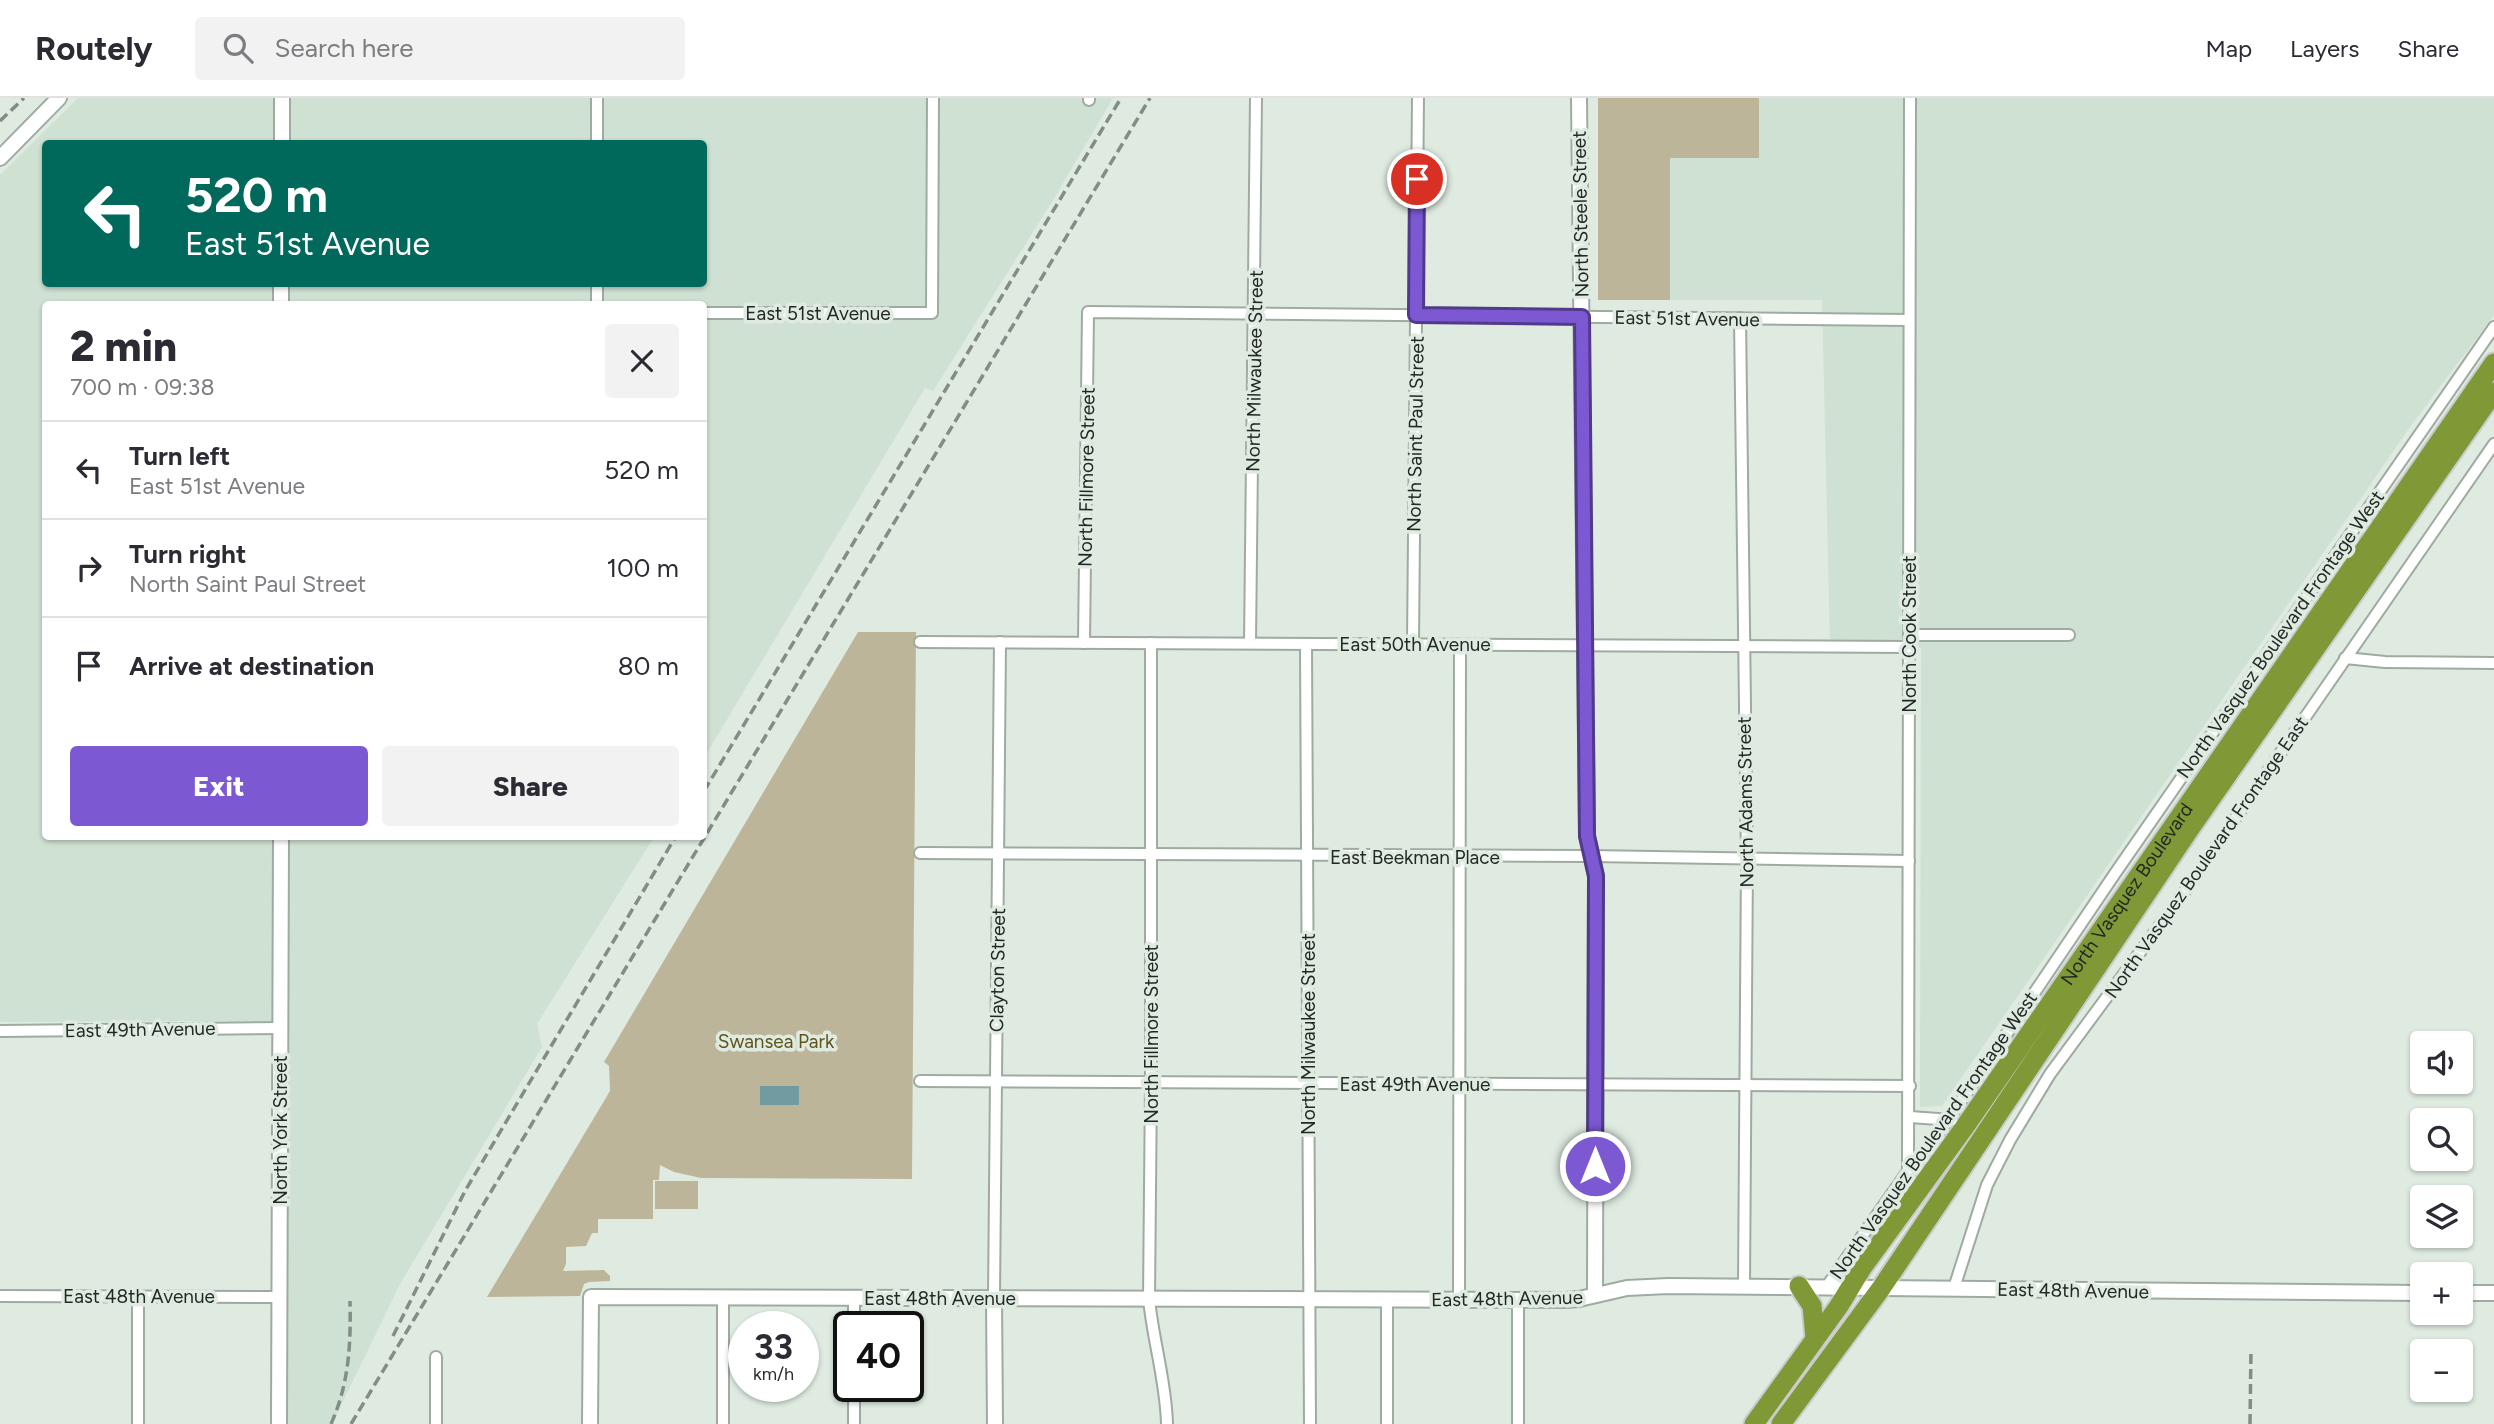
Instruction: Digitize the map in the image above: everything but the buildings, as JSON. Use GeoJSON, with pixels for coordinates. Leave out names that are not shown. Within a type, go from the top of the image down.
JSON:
{"type":"FeatureCollection","features":[{"type":"Feature","properties":{"kind":"highway","name":"North Vasquez Boulevard"},"geometry":{"type":"LineString","coordinates":[[1754,1424],[1851,1287],[1956,1124],[2494,363]]}},
{"type":"Feature","properties":{"kind":"highway","name":"North Vasquez Boulevard"},"geometry":{"type":"LineString","coordinates":[[1781,1424],[1882,1287],[2204,808],[2494,392]]}},
{"type":"Feature","properties":{"kind":"highway"},"geometry":{"type":"LineString","coordinates":[[1799,1286],[1812,1306],[1815,1338]]}},
{"type":"Feature","properties":{"kind":"street"},"geometry":{"type":"LineString","coordinates":[[0,158],[59,98]]}},
{"type":"Feature","properties":{"kind":"street"},"geometry":{"type":"LineString","coordinates":[[282,98],[282,140]]}},
{"type":"Feature","properties":{"kind":"street"},"geometry":{"type":"LineString","coordinates":[[597,98],[597,140]]}},
{"type":"Feature","properties":{"kind":"street","name":"East 51st Avenue"},"geometry":{"type":"LineString","coordinates":[[707,313],[932,313],[933,98]]}},
{"type":"Feature","properties":{"kind":"street","name":"North Milwaukee Street"},"geometry":{"type":"LineString","coordinates":[[1250,643],[1256,98]]}},
{"type":"Feature","properties":{"kind":"street","name":"North Saint Paul Street"},"geometry":{"type":"LineString","coordinates":[[1413,644],[1418,98]]}},
{"type":"Feature","properties":{"kind":"street","name":"North Steele Street"},"geometry":{"type":"LineString","coordinates":[[1578,98],[1587,836],[1596,876],[1595,1296]]}},
{"type":"Feature","properties":{"kind":"street","name":"North Cook Street"},"geometry":{"type":"LineString","coordinates":[[1908,1171],[1910,98]]}},
{"type":"Feature","properties":{"kind":"street","name":"East 51st Avenue"},"geometry":{"type":"LineString","coordinates":[[1088,312],[1909,320]]}},
{"type":"Feature","properties":{"kind":"street","name":"North Fillmore Street"},"geometry":{"type":"LineString","coordinates":[[1084,643],[1088,312]]}},
{"type":"Feature","properties":{"kind":"street","name":"North Adams Street"},"geometry":{"type":"LineString","coordinates":[[1740,318],[1747,860],[1744,1286]]}},
{"type":"Feature","properties":{"kind":"street","name":"North Vasquez Boulevard Frontage West"},"geometry":{"type":"LineString","coordinates":[[1827,1286],[1908,1171],[1956,1124],[2137,842],[2494,327]]}},
{"type":"Feature","properties":{"kind":"street","name":"North Vasquez Boulevard Frontage East"},"geometry":{"type":"LineString","coordinates":[[1954,1288],[1987,1185],[2010,1140],[2050,1074],[2183,894],[2494,444]]}},
{"type":"Feature","properties":{"kind":"street","name":"East 50th Avenue"},"geometry":{"type":"LineString","coordinates":[[920,642],[1743,646],[2069,635]]}},
{"type":"Feature","properties":{"kind":"street","name":"Clayton Street"},"geometry":{"type":"LineString","coordinates":[[994,1298],[1000,642]]}},
{"type":"Feature","properties":{"kind":"street","name":"North Fillmore Street"},"geometry":{"type":"LineString","coordinates":[[1151,643],[1149,1299],[1164,1380],[1167,1424]]}},
{"type":"Feature","properties":{"kind":"street","name":"North Milwaukee Street"},"geometry":{"type":"LineString","coordinates":[[1306,644],[1310,1424]]}},
{"type":"Feature","properties":{"kind":"street"},"geometry":{"type":"LineString","coordinates":[[1459,1300],[1460,645]]}},
{"type":"Feature","properties":{"kind":"street"},"geometry":{"type":"LineString","coordinates":[[2345,658],[2385,662],[2494,663]]}},
{"type":"Feature","properties":{"kind":"street","name":"North York Street"},"geometry":{"type":"LineString","coordinates":[[279,1424],[281,840]]}},
{"type":"Feature","properties":{"kind":"street","name":"East Beekman Place"},"geometry":{"type":"LineString","coordinates":[[920,853],[1591,856],[1909,861]]}},
{"type":"Feature","properties":{"kind":"street","name":"East 49th Avenue"},"geometry":{"type":"LineString","coordinates":[[0,1031],[281,1028]]}},
{"type":"Feature","properties":{"kind":"street","name":"East 49th Avenue"},"geometry":{"type":"LineString","coordinates":[[920,1081],[1910,1086]]}},
{"type":"Feature","properties":{"kind":"street"},"geometry":{"type":"LineString","coordinates":[[1910,1117],[1956,1124]]}},
{"type":"Feature","properties":{"kind":"street","name":"East 48th Avenue"},"geometry":{"type":"LineString","coordinates":[[590,1424],[591,1297],[1575,1300],[1636,1287],[1744,1286],[2410,1293]]}},
{"type":"Feature","properties":{"kind":"street"},"geometry":{"type":"LineString","coordinates":[[2473,1293],[2494,1293]]}},
{"type":"Feature","properties":{"kind":"street","name":"East 48th Avenue"},"geometry":{"type":"LineString","coordinates":[[0,1296],[279,1297]]}},
{"type":"Feature","properties":{"kind":"street"},"geometry":{"type":"LineString","coordinates":[[138,1296],[138,1424]]}},
{"type":"Feature","properties":{"kind":"street"},"geometry":{"type":"LineString","coordinates":[[723,1297],[723,1424]]}},
{"type":"Feature","properties":{"kind":"street"},"geometry":{"type":"LineString","coordinates":[[854,1298],[854,1311]]}},
{"type":"Feature","properties":{"kind":"street"},"geometry":{"type":"LineString","coordinates":[[994,1298],[995,1424]]}},
{"type":"Feature","properties":{"kind":"street"},"geometry":{"type":"LineString","coordinates":[[1387,1299],[1387,1424]]}},
{"type":"Feature","properties":{"kind":"street"},"geometry":{"type":"LineString","coordinates":[[1518,1300],[1518,1424]]}},
{"type":"Feature","properties":{"kind":"street"},"geometry":{"type":"LineString","coordinates":[[436,1357],[436,1424]]}},
{"type":"Feature","properties":{"kind":"street"},"geometry":{"type":"LineString","coordinates":[[854,1402],[854,1424]]}},
{"type":"Feature","properties":{"kind":"shaded area"},"geometry":{"type":"Polygon","coordinates":[[[78,98],[1113,98],[1055,197],[933,391],[925,388],[707,753],[707,301],[42,301],[42,840],[652,840],[537,1024],[542,1047],[400,1284],[332,1424],[272,1424],[271,1021],[0,1022],[0,175],[78,98]]]}},
{"type":"Feature","properties":{"kind":"shaded area"},"geometry":{"type":"Polygon","coordinates":[[[1759,98],[2494,98],[2494,315],[2410,427],[1942,1106],[1920,1107],[1921,648],[1830,646],[1822,300],[1670,300],[1670,158],[1759,158],[1759,98]]]}},
{"type":"Feature","properties":{"kind":"green space"},"geometry":{"type":"Polygon","coordinates":[[[1598,98],[1759,98],[1759,158],[1670,158],[1670,300],[1598,300],[1598,98]]]}},
{"type":"Feature","properties":{"kind":"green space","name":"Swansea Park"},"geometry":{"type":"Polygon","coordinates":[[[858,632],[916,632],[912,1179],[701,1178],[674,1172],[660,1165],[659,1180],[653,1180],[653,1219],[598,1219],[598,1233],[592,1233],[586,1246],[566,1247],[566,1264],[563,1271],[604,1270],[610,1276],[610,1281],[584,1284],[580,1296],[487,1297],[610,1091],[609,1066],[604,1062],[858,632]]]}},
{"type":"Feature","properties":{"kind":"green space"},"geometry":{"type":"Polygon","coordinates":[[[655,1181],[698,1181],[698,1209],[655,1209],[655,1181]]]}},
{"type":"Feature","properties":{"kind":"water"},"geometry":{"type":"Polygon","coordinates":[[[760,1086],[799,1086],[799,1105],[760,1105],[760,1086]]]}},
{"type":"Feature","properties":{"kind":"railway"},"geometry":{"type":"LineString","coordinates":[[0,121],[24,98]]}},
{"type":"Feature","properties":{"kind":"railway"},"geometry":{"type":"LineString","coordinates":[[707,786],[1121,98]]}},
{"type":"Feature","properties":{"kind":"railway"},"geometry":{"type":"LineString","coordinates":[[707,833],[1150,98]]}},
{"type":"Feature","properties":{"kind":"railway"},"geometry":{"type":"LineString","coordinates":[[393,1336],[465,1191],[674,840]]}},
{"type":"Feature","properties":{"kind":"railway"},"geometry":{"type":"LineString","coordinates":[[351,1424],[703,840]]}},
{"type":"Feature","properties":{"kind":"railway"},"geometry":{"type":"LineString","coordinates":[[331,1424],[342,1394],[348,1364],[350,1301]]}},
{"type":"Feature","properties":{"kind":"railway"},"geometry":{"type":"LineString","coordinates":[[2250,1424],[2251,1349]]}},
{"type":"Feature","properties":{"kind":"route"},"geometry":{"type":"LineString","coordinates":[[1417,179],[1416,315],[1582,317],[1587,836],[1596,876],[1595,1166]]}}]}
